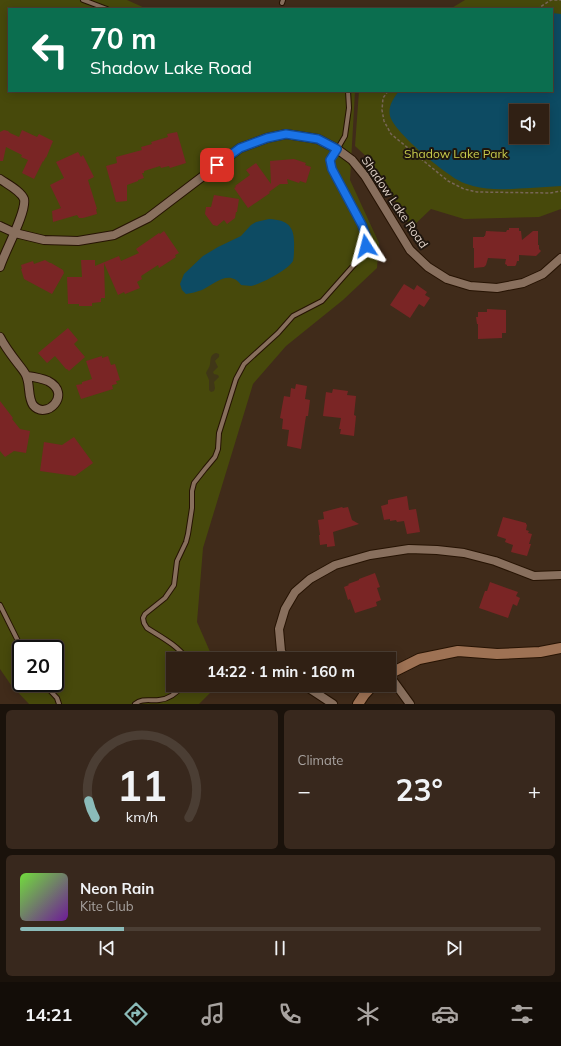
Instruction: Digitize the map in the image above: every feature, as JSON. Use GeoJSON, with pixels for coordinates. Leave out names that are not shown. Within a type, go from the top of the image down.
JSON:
{"type":"FeatureCollection","features":[{"type":"Feature","properties":{"kind":"street","name":"Shadow Lake Road"},"geometry":{"type":"LineString","coordinates":[[0,226],[15,233],[44,240],[78,241],[114,235],[148,218],[240,148],[267,138],[286,134],[318,139],[337,149],[352,160],[365,176],[410,250],[428,267],[447,279],[470,286],[497,288],[522,283],[544,274],[561,258]]}},
{"type":"Feature","properties":{"kind":"street"},"geometry":{"type":"LineString","coordinates":[[0,179],[20,193],[24,200],[24,208],[0,267]]}},
{"type":"Feature","properties":{"kind":"street"},"geometry":{"type":"LineString","coordinates":[[0,337],[4,345],[27,376],[30,396],[33,404],[43,410],[53,406],[58,400],[58,396],[56,389],[52,384],[46,380],[27,376]]}},
{"type":"Feature","properties":{"kind":"street"},"geometry":{"type":"LineString","coordinates":[[280,652],[279,629],[285,610],[295,592],[310,579],[335,565],[370,555],[409,550],[437,550],[464,553],[495,561],[534,576],[561,575]]}},
{"type":"Feature","properties":{"kind":"street"},"geometry":{"type":"LineString","coordinates":[[396,671],[419,660],[458,651],[497,654],[540,652],[561,648]]}},
{"type":"Feature","properties":{"kind":"street"},"geometry":{"type":"LineString","coordinates":[[396,684],[410,704]]}},
{"type":"Feature","properties":{"kind":"street"},"geometry":{"type":"LineString","coordinates":[[315,692],[333,704]]}},
{"type":"Feature","properties":{"kind":"street"},"geometry":{"type":"LineString","coordinates":[[358,704],[367,692]]}},
{"type":"Feature","properties":{"kind":"lane"},"geometry":{"type":"LineString","coordinates":[[84,0],[105,8]]}},
{"type":"Feature","properties":{"kind":"lane"},"geometry":{"type":"LineString","coordinates":[[181,652],[174,645],[147,628],[143,618],[149,610],[165,598],[174,585],[177,561],[188,534],[194,483],[215,457],[218,449],[219,433],[236,379],[244,364],[278,333],[293,316],[322,301],[361,257],[366,246],[366,236],[362,225],[332,169],[330,160],[345,136],[349,108],[348,92]]}},
{"type":"Feature","properties":{"kind":"lane"},"geometry":{"type":"LineString","coordinates":[[0,604],[18,640]]}},
{"type":"Feature","properties":{"kind":"lane"},"geometry":{"type":"LineString","coordinates":[[51,692],[57,698],[59,704]]}},
{"type":"Feature","properties":{"kind":"lane"},"geometry":{"type":"LineString","coordinates":[[134,704],[138,701],[159,700],[172,696],[177,692]]}},
{"type":"Feature","properties":{"kind":"path"},"geometry":{"type":"LineString","coordinates":[[539,8],[551,0],[561,0]]}},
{"type":"Feature","properties":{"kind":"path"},"geometry":{"type":"LineString","coordinates":[[387,92],[383,98],[382,110],[384,122],[391,134],[448,181],[464,189],[476,192],[550,193],[561,191]]}},
{"type":"Feature","properties":{"kind":"green space"},"geometry":{"type":"Polygon","coordinates":[[[0,0],[127,0],[145,8],[8,8],[8,92],[355,92],[350,180],[379,243],[377,268],[343,300],[286,346],[253,384],[203,548],[197,622],[210,652],[166,652],[166,692],[211,692],[199,704],[29,704],[18,692],[64,692],[64,640],[12,640],[12,686],[0,669],[0,0]]]}},
{"type":"Feature","properties":{"kind":"green space","name":"Shadow Lake Park"},"geometry":{"type":"Polygon","coordinates":[[[465,0],[561,0],[561,209],[539,217],[464,219],[431,209],[411,228],[379,173],[368,158],[355,146],[359,92],[553,92],[553,8],[452,8],[465,0]]]}},
{"type":"Feature","properties":{"kind":"sand"},"geometry":{"type":"Polygon","coordinates":[[[216,353],[219,354],[219,357],[215,361],[218,367],[213,372],[219,377],[214,382],[214,391],[211,392],[209,390],[209,380],[206,373],[210,366],[212,356],[216,353]]]}},
{"type":"Feature","properties":{"kind":"water"},"geometry":{"type":"Polygon","coordinates":[[[553,13],[561,14],[561,186],[494,189],[480,188],[463,183],[442,169],[400,132],[390,116],[390,106],[398,92],[553,92],[553,13]]]}},
{"type":"Feature","properties":{"kind":"water"},"geometry":{"type":"Polygon","coordinates":[[[269,219],[282,221],[290,226],[292,230],[294,253],[293,261],[290,265],[267,280],[251,286],[241,285],[232,278],[227,278],[196,292],[186,294],[182,290],[180,284],[184,274],[203,256],[241,236],[251,225],[256,222],[269,219]]]}},
{"type":"Feature","properties":{"kind":"building"},"geometry":{"type":"Polygon","coordinates":[[[4,130],[19,137],[22,130],[37,137],[39,134],[53,141],[46,158],[34,179],[22,173],[28,160],[21,157],[22,155],[6,147],[3,161],[0,161],[0,132],[4,130]]]}},
{"type":"Feature","properties":{"kind":"building"},"geometry":{"type":"Polygon","coordinates":[[[177,132],[186,163],[170,168],[169,166],[161,168],[160,166],[144,171],[144,173],[142,173],[144,178],[127,185],[127,201],[116,202],[106,166],[117,163],[116,157],[142,150],[141,147],[152,144],[151,142],[168,137],[167,134],[177,132]]]}},
{"type":"Feature","properties":{"kind":"building"},"geometry":{"type":"Polygon","coordinates":[[[78,152],[81,157],[83,155],[94,177],[88,180],[97,209],[97,214],[83,218],[79,218],[77,215],[53,222],[52,211],[61,208],[50,185],[64,178],[56,162],[78,152]]]}},
{"type":"Feature","properties":{"kind":"building"},"geometry":{"type":"Polygon","coordinates":[[[294,159],[306,163],[305,165],[311,167],[306,183],[300,181],[299,183],[287,179],[288,184],[280,184],[248,208],[234,188],[250,175],[246,170],[256,163],[271,184],[270,161],[294,159]]]}},
{"type":"Feature","properties":{"kind":"building"},"geometry":{"type":"Polygon","coordinates":[[[214,195],[239,199],[235,218],[227,224],[224,220],[217,226],[213,225],[205,214],[206,207],[211,207],[214,195]]]}},
{"type":"Feature","properties":{"kind":"building"},"geometry":{"type":"Polygon","coordinates":[[[509,228],[519,228],[519,231],[521,231],[522,240],[533,231],[538,231],[538,245],[541,251],[536,256],[519,255],[519,261],[517,261],[515,266],[507,266],[505,264],[506,259],[488,258],[484,267],[474,268],[473,237],[484,237],[486,231],[506,232],[509,228]]]}},
{"type":"Feature","properties":{"kind":"building"},"geometry":{"type":"Polygon","coordinates":[[[164,231],[179,253],[175,255],[176,257],[159,268],[158,265],[141,276],[142,279],[137,282],[140,288],[118,295],[104,263],[105,298],[101,298],[101,302],[92,303],[92,306],[68,304],[67,277],[82,277],[81,260],[95,260],[95,266],[119,256],[121,261],[139,253],[136,249],[164,231]]]}},
{"type":"Feature","properties":{"kind":"building"},"geometry":{"type":"Polygon","coordinates":[[[45,260],[63,270],[64,273],[52,294],[24,279],[21,269],[21,265],[33,261],[34,264],[45,260]]]}},
{"type":"Feature","properties":{"kind":"building"},"geometry":{"type":"Polygon","coordinates":[[[404,284],[414,290],[417,285],[427,292],[425,295],[430,298],[424,307],[419,304],[410,318],[390,305],[404,284]]]}},
{"type":"Feature","properties":{"kind":"building"},"geometry":{"type":"Polygon","coordinates":[[[487,309],[506,310],[506,333],[502,333],[502,338],[478,339],[478,324],[476,317],[478,317],[478,312],[487,312],[487,309]]]}},
{"type":"Feature","properties":{"kind":"building"},"geometry":{"type":"Polygon","coordinates":[[[68,328],[78,340],[74,344],[85,357],[69,371],[55,356],[47,363],[38,353],[68,328]]]}},
{"type":"Feature","properties":{"kind":"building"},"geometry":{"type":"Polygon","coordinates":[[[102,356],[102,358],[108,356],[111,365],[115,364],[120,380],[116,381],[117,384],[112,385],[113,389],[81,399],[76,385],[92,379],[86,361],[102,356]]]}},
{"type":"Feature","properties":{"kind":"building"},"geometry":{"type":"Polygon","coordinates":[[[296,384],[307,386],[305,399],[310,400],[301,449],[287,446],[289,430],[282,429],[283,419],[280,418],[284,396],[290,397],[291,388],[295,389],[296,384]]]}},
{"type":"Feature","properties":{"kind":"building"},"geometry":{"type":"Polygon","coordinates":[[[333,389],[348,391],[347,395],[356,396],[354,436],[340,434],[341,429],[339,429],[341,418],[323,416],[326,392],[332,393],[333,389]]]}},
{"type":"Feature","properties":{"kind":"building"},"geometry":{"type":"Polygon","coordinates":[[[0,401],[20,429],[30,431],[26,453],[14,451],[5,457],[0,451],[0,401]]]}},
{"type":"Feature","properties":{"kind":"building"},"geometry":{"type":"Polygon","coordinates":[[[74,437],[93,463],[75,476],[40,471],[44,442],[62,445],[74,437]]]}},
{"type":"Feature","properties":{"kind":"building"},"geometry":{"type":"Polygon","coordinates":[[[407,496],[409,510],[416,509],[420,532],[407,534],[404,521],[397,522],[396,520],[390,521],[390,519],[384,520],[381,506],[388,504],[388,500],[407,496]]]}},
{"type":"Feature","properties":{"kind":"building"},"geometry":{"type":"Polygon","coordinates":[[[348,507],[352,520],[359,524],[333,532],[335,546],[327,547],[327,544],[320,545],[318,520],[324,519],[323,512],[348,507]]]}},
{"type":"Feature","properties":{"kind":"building"},"geometry":{"type":"Polygon","coordinates":[[[503,517],[526,523],[526,530],[529,531],[528,533],[532,534],[529,544],[531,544],[527,556],[511,552],[513,545],[505,542],[506,539],[497,536],[503,517]]]}},
{"type":"Feature","properties":{"kind":"building"},"geometry":{"type":"Polygon","coordinates":[[[375,573],[380,587],[377,588],[381,600],[376,602],[377,606],[355,613],[350,599],[348,600],[344,587],[375,573]]]}},
{"type":"Feature","properties":{"kind":"building"},"geometry":{"type":"Polygon","coordinates":[[[490,582],[518,592],[516,596],[520,598],[517,606],[513,604],[508,618],[479,608],[490,582]]]}},
{"type":"Feature","properties":{"kind":"route"},"geometry":{"type":"LineString","coordinates":[[217,165],[240,148],[267,138],[286,134],[318,139],[337,149],[330,160],[332,169],[362,225],[366,236],[366,246]]}}]}
